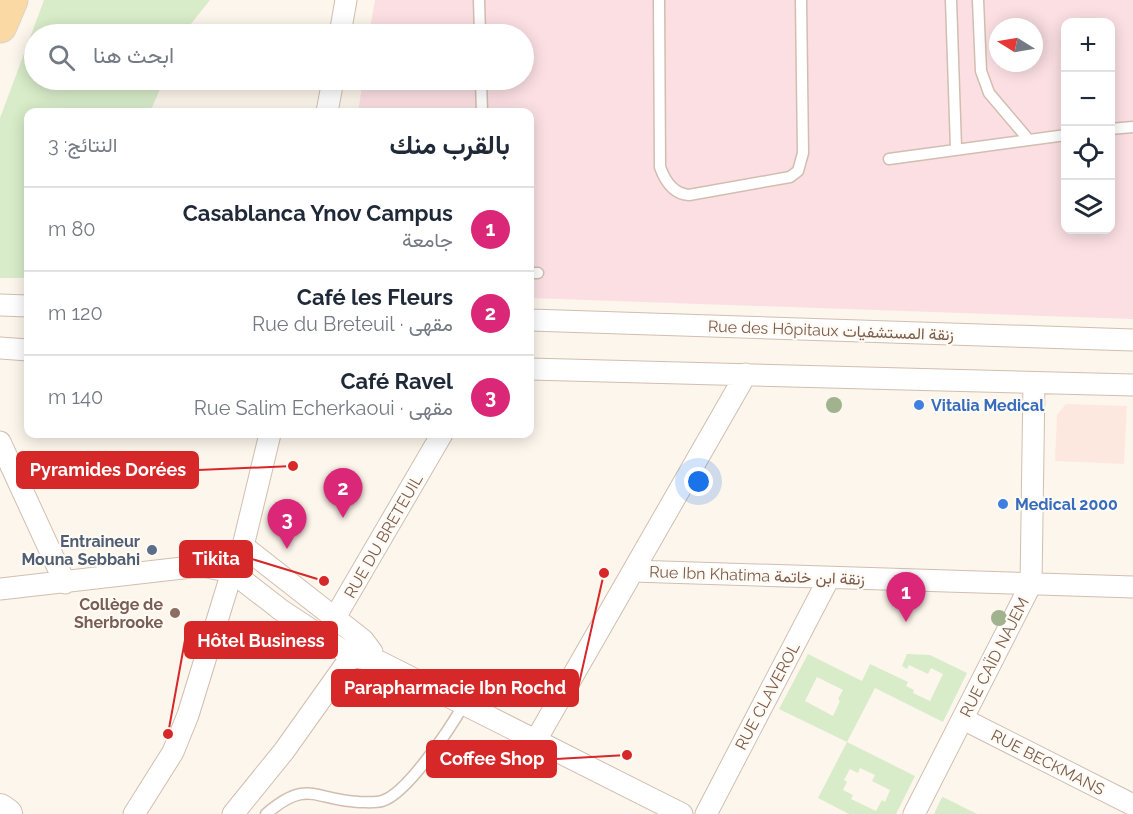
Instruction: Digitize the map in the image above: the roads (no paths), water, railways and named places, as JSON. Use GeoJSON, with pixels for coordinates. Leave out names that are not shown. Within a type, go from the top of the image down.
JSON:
{"type":"FeatureCollection","features":[{"type":"Feature","properties":{"kind":"main road"},"geometry":{"type":"LineString","coordinates":[[0,26],[11,0]]}},
{"type":"Feature","properties":{"kind":"main road"},"geometry":{"type":"LineString","coordinates":[[0,809],[7,814]]}},
{"type":"Feature","properties":{"kind":"street"},"geometry":{"type":"LineString","coordinates":[[342,24],[346,0]]}},
{"type":"Feature","properties":{"kind":"street"},"geometry":{"type":"LineString","coordinates":[[328,108],[331,90]]}},
{"type":"Feature","properties":{"kind":"street"},"geometry":{"type":"LineString","coordinates":[[0,305],[24,306]]}},
{"type":"Feature","properties":{"kind":"street","name":"Rue des Hôpitaux زنقة المستشفيات"},"geometry":{"type":"LineString","coordinates":[[534,320],[1133,340]]}},
{"type":"Feature","properties":{"kind":"street"},"geometry":{"type":"LineString","coordinates":[[0,348],[24,350]]}},
{"type":"Feature","properties":{"kind":"street"},"geometry":{"type":"LineString","coordinates":[[534,369],[1133,385]]}},
{"type":"Feature","properties":{"kind":"street"},"geometry":{"type":"LineString","coordinates":[[536,740],[746,374]]}},
{"type":"Feature","properties":{"kind":"street","name":"RUE CAÏD NAJEM"},"geometry":{"type":"LineString","coordinates":[[914,814],[1031,584],[1034,383]]}},
{"type":"Feature","properties":{"kind":"street"},"geometry":{"type":"LineString","coordinates":[[134,814],[173,752],[184,724],[232,572],[243,546],[269,438]]}},
{"type":"Feature","properties":{"kind":"street","name":"RUE DU BRETEUIL"},"geometry":{"type":"LineString","coordinates":[[323,638],[440,438]]}},
{"type":"Feature","properties":{"kind":"street"},"geometry":{"type":"LineString","coordinates":[[0,442],[65,583]]}},
{"type":"Feature","properties":{"kind":"street"},"geometry":{"type":"LineString","coordinates":[[243,546],[335,619],[357,648]]}},
{"type":"Feature","properties":{"kind":"street"},"geometry":{"type":"LineString","coordinates":[[0,589],[191,567],[207,567],[232,572],[281,610],[323,638],[357,648],[380,662],[675,812]]}},
{"type":"Feature","properties":{"kind":"street","name":"Rue Ibn Khatima زنقة ابن خاتمة"},"geometry":{"type":"LineString","coordinates":[[633,571],[1133,587]]}},
{"type":"Feature","properties":{"kind":"street","name":"RUE CLAVEROL"},"geometry":{"type":"LineString","coordinates":[[706,814],[829,578]]}},
{"type":"Feature","properties":{"kind":"street"},"geometry":{"type":"LineString","coordinates":[[233,814],[284,751],[357,648]]}},
{"type":"Feature","properties":{"kind":"street","name":"RUE BECKMANS"},"geometry":{"type":"LineString","coordinates":[[963,719],[1133,805]]}},
{"type":"Feature","properties":{"kind":"lane"},"geometry":{"type":"LineString","coordinates":[[478,0],[479,24]]}},
{"type":"Feature","properties":{"kind":"lane"},"geometry":{"type":"LineString","coordinates":[[659,0],[660,167],[663,176],[675,191],[682,195],[790,177],[798,171],[803,153],[801,0]]}},
{"type":"Feature","properties":{"kind":"lane"},"geometry":{"type":"LineString","coordinates":[[951,0],[956,148]]}},
{"type":"Feature","properties":{"kind":"lane"},"geometry":{"type":"LineString","coordinates":[[978,0],[981,71],[989,93],[1028,139]]}},
{"type":"Feature","properties":{"kind":"lane"},"geometry":{"type":"LineString","coordinates":[[481,90],[482,108]]}},
{"type":"Feature","properties":{"kind":"lane"},"geometry":{"type":"LineString","coordinates":[[1115,129],[1133,127]]}},
{"type":"Feature","properties":{"kind":"lane"},"geometry":{"type":"LineString","coordinates":[[889,159],[956,148],[1061,135]]}},
{"type":"Feature","properties":{"kind":"lane"},"geometry":{"type":"LineString","coordinates":[[266,814],[286,798],[304,792],[372,802],[383,801],[396,794],[441,742],[464,704]]}},
{"type":"Feature","properties":{"kind":"place","name":"Vitalia Medical"},"geometry":{"type":"Point","coordinates":[919,405]}},
{"type":"Feature","properties":{"kind":"place","name":"Pyramides Dorées"},"geometry":{"type":"Point","coordinates":[293,466]}},
{"type":"Feature","properties":{"kind":"place","name":"Medical 2000"},"geometry":{"type":"Point","coordinates":[1003,504]}},
{"type":"Feature","properties":{"kind":"place","name":"Café les Fleurs"},"geometry":{"type":"Point","coordinates":[343,518]}},
{"type":"Feature","properties":{"kind":"place","name":"Café Ravel"},"geometry":{"type":"Point","coordinates":[287,549]}},
{"type":"Feature","properties":{"kind":"place","name":"Entraineur Mouna Sebbahi"},"geometry":{"type":"Point","coordinates":[152,550]}},
{"type":"Feature","properties":{"kind":"place","name":"Parapharmacie Ibn Rochd"},"geometry":{"type":"Point","coordinates":[604,573]}},
{"type":"Feature","properties":{"kind":"place","name":"Tikita"},"geometry":{"type":"Point","coordinates":[324,581]}},
{"type":"Feature","properties":{"kind":"place","name":"Collège de Sherbrooke"},"geometry":{"type":"Point","coordinates":[175,613]}},
{"type":"Feature","properties":{"kind":"place","name":"Casablanca Ynov Campus"},"geometry":{"type":"Point","coordinates":[906,622]}},
{"type":"Feature","properties":{"kind":"place","name":"Hôtel Business"},"geometry":{"type":"Point","coordinates":[168,734]}},
{"type":"Feature","properties":{"kind":"place","name":"Coffee Shop"},"geometry":{"type":"Point","coordinates":[627,755]}}]}
